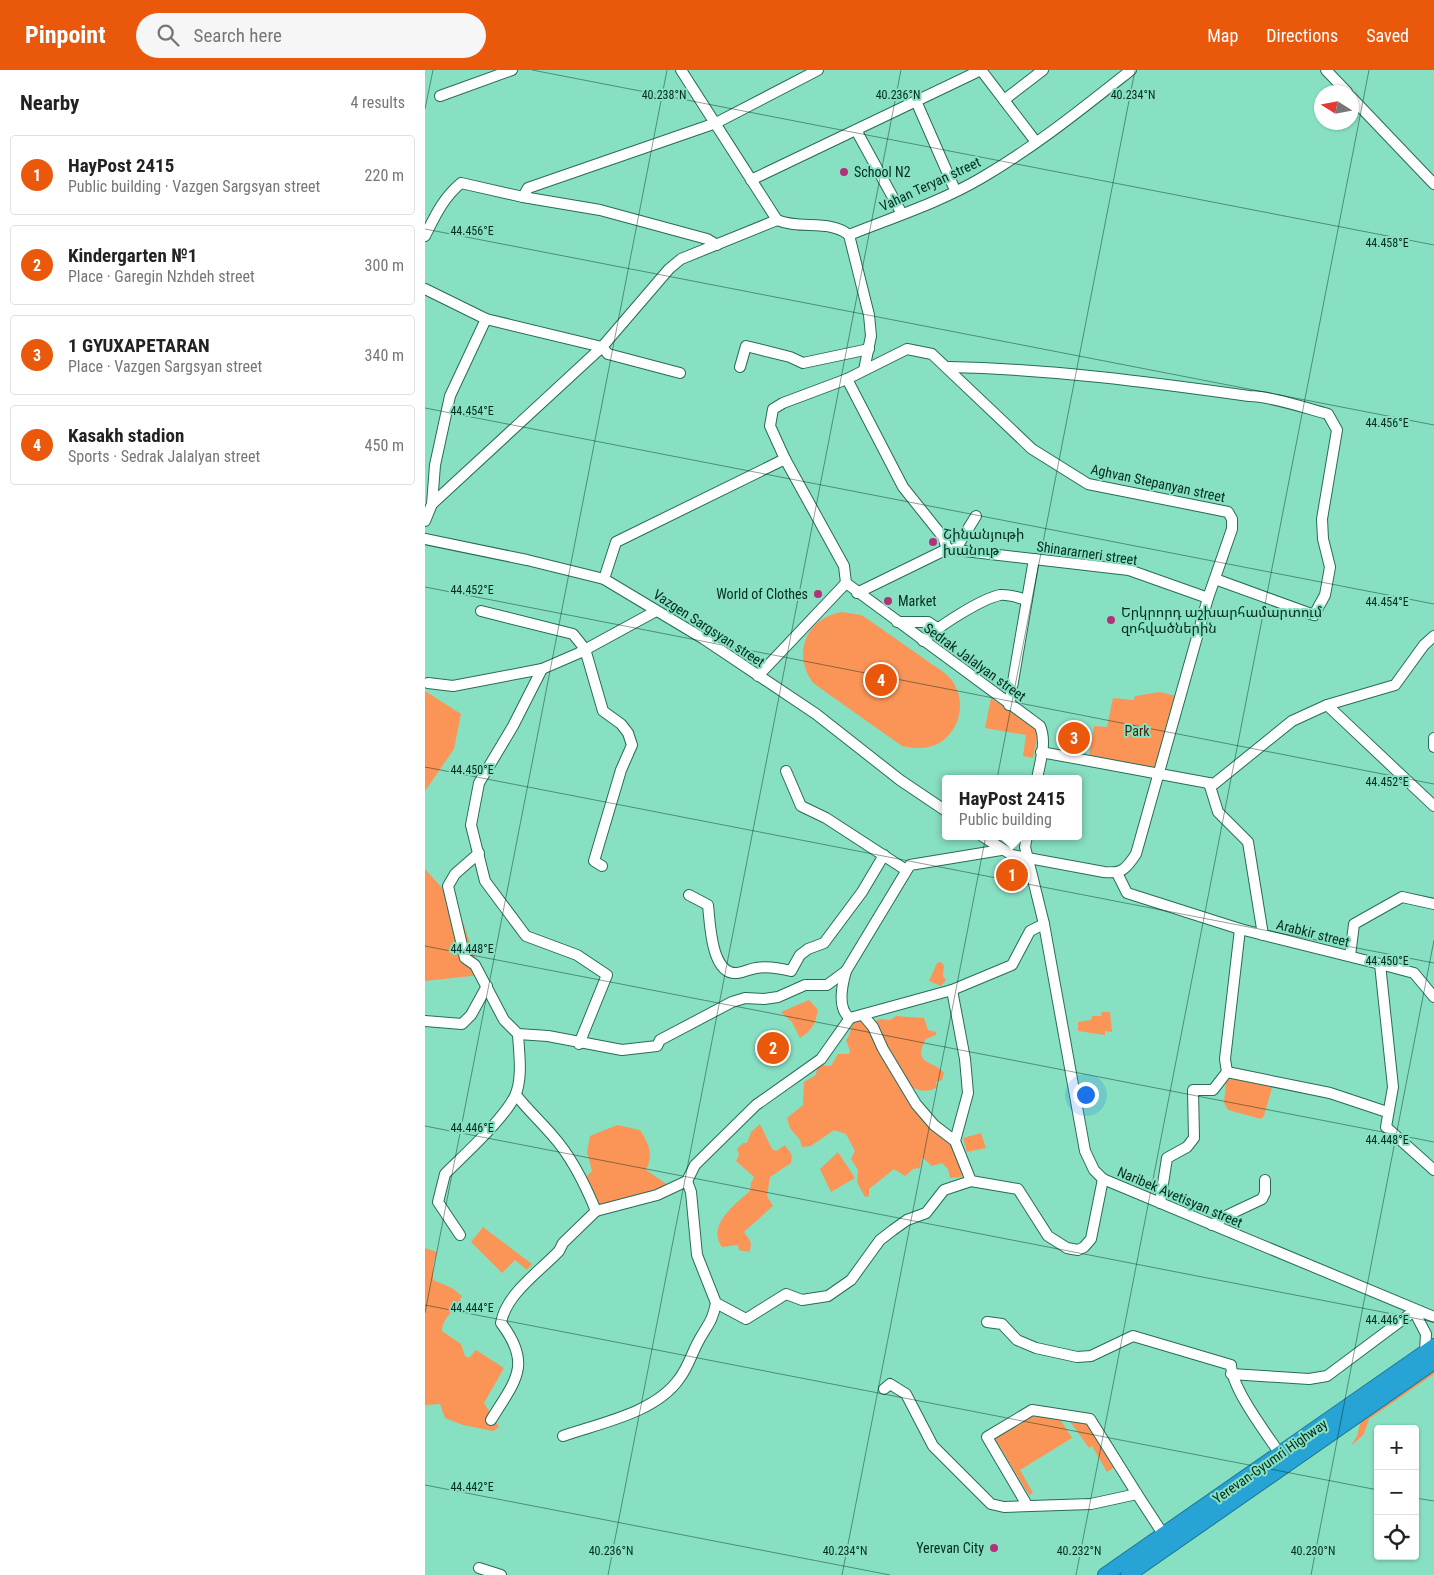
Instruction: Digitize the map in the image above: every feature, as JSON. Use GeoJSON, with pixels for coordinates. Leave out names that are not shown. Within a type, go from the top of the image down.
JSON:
{"type":"FeatureCollection","features":[{"type":"Feature","properties":{"kind":"highway","name":"Yerevan-Gyumri Highway"},"geometry":{"type":"LineString","coordinates":[[1128,1575],[1164,1539],[1280,1454],[1431,1354]]}},
{"type":"Feature","properties":{"kind":"highway","name":"Yerevan-Gyumri Highway"},"geometry":{"type":"LineString","coordinates":[[1105,1575],[1164,1539],[1431,1354]]}},
{"type":"Feature","properties":{"kind":"street"},"geometry":{"type":"LineString","coordinates":[[440,96],[512,70]]}},
{"type":"Feature","properties":{"kind":"street"},"geometry":{"type":"LineString","coordinates":[[681,70],[777,220]]}},
{"type":"Feature","properties":{"kind":"street"},"geometry":{"type":"LineString","coordinates":[[523,197],[528,188],[715,123],[818,70]]}},
{"type":"Feature","properties":{"kind":"street"},"geometry":{"type":"LineString","coordinates":[[751,180],[981,70],[1036,142]]}},
{"type":"Feature","properties":{"kind":"street"},"geometry":{"type":"LineString","coordinates":[[1004,100],[1043,70]]}},
{"type":"Feature","properties":{"kind":"street","name":"Vahan Teryan street"},"geometry":{"type":"LineString","coordinates":[[849,235],[902,214],[981,178],[1083,109],[1131,70]]}},
{"type":"Feature","properties":{"kind":"street"},"geometry":{"type":"LineString","coordinates":[[1326,70],[1340,85]]}},
{"type":"Feature","properties":{"kind":"street"},"geometry":{"type":"LineString","coordinates":[[916,101],[955,190]]}},
{"type":"Feature","properties":{"kind":"street"},"geometry":{"type":"LineString","coordinates":[[1359,105],[1434,184]]}},
{"type":"Feature","properties":{"kind":"street"},"geometry":{"type":"LineString","coordinates":[[856,130],[902,214]]}},
{"type":"Feature","properties":{"kind":"street"},"geometry":{"type":"LineString","coordinates":[[425,236],[444,200],[461,183],[523,197],[600,210],[707,239],[717,244]]}},
{"type":"Feature","properties":{"kind":"street"},"geometry":{"type":"LineString","coordinates":[[432,504],[602,347],[669,269],[681,259],[777,220],[796,226],[842,229],[849,235],[869,315],[871,336],[864,370]]}},
{"type":"Feature","properties":{"kind":"street"},"geometry":{"type":"LineString","coordinates":[[425,289],[486,319],[602,347],[608,354],[681,373]]}},
{"type":"Feature","properties":{"kind":"street"},"geometry":{"type":"LineString","coordinates":[[425,521],[432,504],[435,465],[450,396],[486,319]]}},
{"type":"Feature","properties":{"kind":"street"},"geometry":{"type":"LineString","coordinates":[[740,367],[746,346],[790,357],[803,364],[869,349]]}},
{"type":"Feature","properties":{"kind":"street","name":"Aghvan Stepanyan street"},"geometry":{"type":"LineString","coordinates":[[785,459],[770,426],[773,409],[783,403],[847,379],[907,349],[932,354],[949,368],[1032,449],[1088,484],[1228,512],[1232,520],[1232,529],[1209,598],[1136,854],[1126,870],[1117,874]]}},
{"type":"Feature","properties":{"kind":"street"},"geometry":{"type":"LineString","coordinates":[[949,368],[1098,375],[1249,396],[1263,396],[1273,402],[1328,414],[1337,430],[1321,519],[1323,539],[1330,567],[1325,595],[1314,615],[1215,578]]}},
{"type":"Feature","properties":{"kind":"street"},"geometry":{"type":"LineString","coordinates":[[847,379],[903,487],[943,536],[951,549]]}},
{"type":"Feature","properties":{"kind":"street"},"geometry":{"type":"LineString","coordinates":[[604,579],[616,542],[785,459],[843,566],[846,583],[758,676]]}},
{"type":"Feature","properties":{"kind":"street"},"geometry":{"type":"LineString","coordinates":[[857,593],[951,549],[976,516]]}},
{"type":"Feature","properties":{"kind":"street","name":"Vazgen Sargsyan street"},"geometry":{"type":"LineString","coordinates":[[425,539],[527,560],[604,579],[637,598],[656,612],[704,639],[816,714],[900,780],[942,808]]}},
{"type":"Feature","properties":{"kind":"street","name":"Shinararneri street"},"geometry":{"type":"LineString","coordinates":[[951,549],[1129,570],[1209,598]]}},
{"type":"Feature","properties":{"kind":"street"},"geometry":{"type":"LineString","coordinates":[[1009,704],[1034,559]]}},
{"type":"Feature","properties":{"kind":"street","name":"Sedrak Jalalyan street"},"geometry":{"type":"LineString","coordinates":[[846,583],[857,593],[1040,726],[1043,734],[1038,775]]}},
{"type":"Feature","properties":{"kind":"street"},"geometry":{"type":"LineString","coordinates":[[923,641],[937,628],[993,597],[1008,595],[1027,600]]}},
{"type":"Feature","properties":{"kind":"street"},"geometry":{"type":"LineString","coordinates":[[481,611],[573,634],[585,649],[603,710],[621,724],[628,733],[632,745],[594,861],[602,866]]}},
{"type":"Feature","properties":{"kind":"street"},"geometry":{"type":"LineString","coordinates":[[428,683],[453,686],[542,669],[656,612]]}},
{"type":"Feature","properties":{"kind":"street"},"geometry":{"type":"LineString","coordinates":[[897,622],[928,622],[937,628]]}},
{"type":"Feature","properties":{"kind":"street"},"geometry":{"type":"LineString","coordinates":[[1041,752],[1214,784],[1292,721],[1327,704],[1395,685],[1424,645],[1434,636]]}},
{"type":"Feature","properties":{"kind":"street"},"geometry":{"type":"LineString","coordinates":[[542,669],[513,726],[479,784],[471,825],[485,880],[526,936],[577,955],[607,975],[579,1044]]}},
{"type":"Feature","properties":{"kind":"street"},"geometry":{"type":"LineString","coordinates":[[1327,704],[1434,806]]}},
{"type":"Feature","properties":{"kind":"street"},"geometry":{"type":"LineString","coordinates":[[1434,738],[1434,747]]}},
{"type":"Feature","properties":{"kind":"street"},"geometry":{"type":"LineString","coordinates":[[786,771],[801,806],[826,818],[906,870]]}},
{"type":"Feature","properties":{"kind":"street"},"geometry":{"type":"LineString","coordinates":[[1209,783],[1218,812],[1248,842],[1263,935]]}},
{"type":"Feature","properties":{"kind":"street"},"geometry":{"type":"LineString","coordinates":[[987,840],[1001,850],[1028,859],[1117,874]]}},
{"type":"Feature","properties":{"kind":"street"},"geometry":{"type":"LineString","coordinates":[[1026,840],[1025,847],[1028,859]]}},
{"type":"Feature","properties":{"kind":"street"},"geometry":{"type":"LineString","coordinates":[[850,1018],[844,1010],[842,1003],[843,980],[910,865],[1001,850]]}},
{"type":"Feature","properties":{"kind":"street"},"geometry":{"type":"LineString","coordinates":[[479,853],[455,874],[448,886],[465,958],[475,965],[504,1020],[518,1034],[548,1036],[579,1044],[622,1050],[657,1046],[660,1040],[732,1002],[745,998],[764,1000],[805,985],[827,985],[847,971]]}},
{"type":"Feature","properties":{"kind":"street"},"geometry":{"type":"LineString","coordinates":[[689,895],[705,901],[708,905],[710,927],[717,958],[726,971],[736,973],[769,967],[791,971],[800,955],[808,949],[825,943],[863,892],[884,855]]}},
{"type":"Feature","properties":{"kind":"street","name":"Naribek Avetisyan street"},"geometry":{"type":"LineString","coordinates":[[1028,859],[1044,924],[1085,1151],[1094,1170],[1103,1179],[1434,1317]]}},
{"type":"Feature","properties":{"kind":"street","name":"Arabkir street"},"geometry":{"type":"LineString","coordinates":[[1117,874],[1127,894],[1240,930],[1350,956],[1414,974],[1434,997]]}},
{"type":"Feature","properties":{"kind":"street"},"geometry":{"type":"LineString","coordinates":[[1350,956],[1354,924],[1402,898],[1434,904]]}},
{"type":"Feature","properties":{"kind":"street"},"geometry":{"type":"LineString","coordinates":[[491,1420],[519,1372],[518,1350],[501,1323],[503,1312],[510,1301],[559,1251],[563,1243],[596,1211],[657,1195],[687,1181],[695,1165],[756,1105],[821,1059],[850,1018],[951,990],[1012,965],[1030,930],[1044,924]]}},
{"type":"Feature","properties":{"kind":"street"},"geometry":{"type":"LineString","coordinates":[[1160,1203],[1167,1158],[1187,1148],[1194,1138],[1193,1090],[1213,1090],[1227,1072],[1225,1059],[1240,930]]}},
{"type":"Feature","properties":{"kind":"street"},"geometry":{"type":"LineString","coordinates":[[1380,964],[1393,1087],[1387,1112],[1386,1127],[1434,1170]]}},
{"type":"Feature","properties":{"kind":"street"},"geometry":{"type":"LineString","coordinates":[[425,1021],[462,1024],[471,1015],[487,986]]}},
{"type":"Feature","properties":{"kind":"street"},"geometry":{"type":"LineString","coordinates":[[951,990],[965,1059],[968,1093],[955,1141]]}},
{"type":"Feature","properties":{"kind":"street"},"geometry":{"type":"LineString","coordinates":[[863,1015],[873,1027],[883,1049],[919,1108],[934,1125],[955,1141],[971,1181]]}},
{"type":"Feature","properties":{"kind":"street"},"geometry":{"type":"LineString","coordinates":[[460,1235],[438,1202],[445,1174],[501,1116],[516,1095],[520,1066],[518,1034]]}},
{"type":"Feature","properties":{"kind":"street"},"geometry":{"type":"LineString","coordinates":[[1227,1072],[1330,1093],[1387,1112]]}},
{"type":"Feature","properties":{"kind":"street"},"geometry":{"type":"LineString","coordinates":[[516,1095],[533,1116],[552,1134],[567,1155],[583,1181],[596,1211]]}},
{"type":"Feature","properties":{"kind":"street"},"geometry":{"type":"LineString","coordinates":[[716,1303],[746,1319],[786,1294],[802,1300],[828,1296],[851,1280],[880,1240],[907,1220],[926,1213],[944,1190],[971,1181],[1018,1189],[1048,1236],[1067,1248],[1078,1250],[1091,1240],[1103,1179]]}},
{"type":"Feature","properties":{"kind":"street"},"geometry":{"type":"LineString","coordinates":[[1212,1225],[1228,1215],[1263,1199],[1265,1180]]}},
{"type":"Feature","properties":{"kind":"street"},"geometry":{"type":"LineString","coordinates":[[563,1436],[627,1416],[668,1391],[679,1379],[701,1335],[712,1321],[716,1303],[697,1255],[691,1192],[687,1181]]}},
{"type":"Feature","properties":{"kind":"street"},"geometry":{"type":"LineString","coordinates":[[1231,1374],[1309,1379],[1327,1376],[1383,1336],[1414,1310],[1426,1334],[1431,1354]]}},
{"type":"Feature","properties":{"kind":"street"},"geometry":{"type":"LineString","coordinates":[[987,1322],[1002,1324],[1017,1340],[1057,1355],[1091,1356],[1133,1336],[1231,1365],[1231,1374],[1280,1454]]}},
{"type":"Feature","properties":{"kind":"street"},"geometry":{"type":"LineString","coordinates":[[884,1389],[890,1384],[906,1394],[933,1446],[991,1504],[1004,1507],[1091,1504],[1137,1494]]}},
{"type":"Feature","properties":{"kind":"street"},"geometry":{"type":"LineString","coordinates":[[1027,1505],[987,1437],[1032,1410],[1090,1418],[1164,1539]]}},
{"type":"Feature","properties":{"kind":"street"},"geometry":{"type":"LineString","coordinates":[[479,1568],[501,1575]]}},
{"type":"Feature","properties":{"kind":"green space"},"geometry":{"type":"Polygon","coordinates":[[[842,612],[861,615],[951,679],[960,700],[959,715],[953,730],[938,744],[914,748],[902,746],[813,683],[807,672],[804,660],[803,649],[806,638],[819,621],[842,612]]]}},
{"type":"Feature","properties":{"kind":"green space"},"geometry":{"type":"Polygon","coordinates":[[[425,691],[461,714],[454,749],[425,791],[425,691]]]}},
{"type":"Feature","properties":{"kind":"green space","name":"Park"},"geometry":{"type":"Polygon","coordinates":[[[1160,692],[1176,696],[1160,772],[1089,756],[1094,726],[1107,727],[1113,698],[1134,700],[1135,696],[1160,692]]]}},
{"type":"Feature","properties":{"kind":"green space"},"geometry":{"type":"Polygon","coordinates":[[[991,698],[1034,728],[1038,733],[1033,758],[1023,756],[1026,735],[985,728],[991,698]]]}},
{"type":"Feature","properties":{"kind":"green space"},"geometry":{"type":"Polygon","coordinates":[[[425,869],[457,905],[481,975],[425,981],[425,869]]]}},
{"type":"Feature","properties":{"kind":"green space"},"geometry":{"type":"Polygon","coordinates":[[[941,962],[944,966],[943,976],[946,980],[941,986],[929,981],[937,963],[941,962]]]}},
{"type":"Feature","properties":{"kind":"green space"},"geometry":{"type":"Polygon","coordinates":[[[809,1000],[818,1010],[817,1015],[812,1027],[800,1038],[792,1022],[781,1012],[809,1000]]]}},
{"type":"Feature","properties":{"kind":"green space"},"geometry":{"type":"Polygon","coordinates":[[[1102,1012],[1110,1012],[1112,1032],[1105,1031],[1105,1035],[1078,1031],[1078,1022],[1091,1020],[1092,1016],[1101,1016],[1102,1012]]]}},
{"type":"Feature","properties":{"kind":"green space"},"geometry":{"type":"Polygon","coordinates":[[[896,1016],[924,1018],[928,1030],[936,1032],[936,1035],[926,1039],[921,1053],[922,1058],[944,1073],[942,1080],[936,1082],[937,1087],[927,1091],[911,1087],[913,1103],[954,1145],[962,1172],[961,1177],[950,1178],[948,1169],[942,1163],[932,1166],[922,1157],[920,1168],[913,1169],[905,1176],[894,1169],[869,1189],[869,1196],[865,1197],[857,1182],[858,1170],[851,1159],[855,1151],[846,1134],[834,1130],[811,1146],[802,1147],[800,1140],[790,1128],[787,1118],[803,1105],[804,1082],[816,1075],[818,1065],[831,1066],[838,1054],[849,1054],[850,1051],[846,1040],[856,1020],[873,1022],[880,1019],[890,1020],[896,1016]]]}},
{"type":"Feature","properties":{"kind":"green space"},"geometry":{"type":"Polygon","coordinates":[[[1236,1076],[1273,1084],[1264,1116],[1261,1119],[1228,1110],[1224,1103],[1226,1082],[1236,1076]]]}},
{"type":"Feature","properties":{"kind":"green space"},"geometry":{"type":"Polygon","coordinates":[[[760,1124],[772,1149],[776,1151],[785,1145],[792,1155],[791,1163],[770,1177],[767,1196],[773,1206],[744,1232],[751,1246],[749,1252],[739,1250],[738,1245],[722,1247],[718,1239],[720,1223],[731,1208],[750,1191],[754,1177],[736,1161],[739,1155],[737,1149],[743,1143],[747,1143],[751,1132],[760,1124]]]}},
{"type":"Feature","properties":{"kind":"green space"},"geometry":{"type":"Polygon","coordinates":[[[617,1125],[640,1130],[646,1140],[650,1154],[646,1170],[668,1185],[665,1189],[599,1205],[585,1178],[592,1171],[587,1152],[590,1136],[617,1125]]]}},
{"type":"Feature","properties":{"kind":"green space"},"geometry":{"type":"Polygon","coordinates":[[[981,1133],[986,1148],[967,1152],[963,1138],[981,1133]]]}},
{"type":"Feature","properties":{"kind":"green space"},"geometry":{"type":"Polygon","coordinates":[[[838,1152],[855,1178],[831,1192],[820,1169],[838,1152]]]}},
{"type":"Feature","properties":{"kind":"green space"},"geometry":{"type":"Polygon","coordinates":[[[483,1227],[532,1264],[527,1270],[515,1260],[502,1273],[471,1242],[483,1227]]]}},
{"type":"Feature","properties":{"kind":"green space"},"geometry":{"type":"Polygon","coordinates":[[[425,1248],[437,1252],[433,1265],[433,1280],[452,1288],[462,1296],[447,1317],[442,1331],[461,1344],[465,1356],[469,1358],[476,1350],[504,1368],[484,1403],[499,1427],[493,1431],[463,1425],[445,1418],[440,1404],[425,1405],[425,1248]]]}},
{"type":"Feature","properties":{"kind":"green space"},"geometry":{"type":"Polygon","coordinates":[[[1434,1367],[1434,1374],[1369,1419],[1364,1434],[1351,1446],[1357,1436],[1362,1416],[1434,1367]]]}},
{"type":"Feature","properties":{"kind":"green space"},"geometry":{"type":"Polygon","coordinates":[[[1036,1413],[1058,1416],[1072,1438],[1020,1470],[1033,1493],[1029,1495],[994,1437],[1036,1413]]]}},
{"type":"Feature","properties":{"kind":"green space"},"geometry":{"type":"Polygon","coordinates":[[[1069,1420],[1089,1424],[1115,1467],[1107,1472],[1092,1446],[1089,1448],[1069,1420]]]}},
{"type":"Feature","properties":{"kind":"place","name":"School N2"},"geometry":{"type":"Point","coordinates":[844,172]}},
{"type":"Feature","properties":{"kind":"place","name":"Շինանյութի խանութ"},"geometry":{"type":"Point","coordinates":[933,542]}},
{"type":"Feature","properties":{"kind":"place","name":"World of Clothes"},"geometry":{"type":"Point","coordinates":[818,594]}},
{"type":"Feature","properties":{"kind":"place","name":"Market"},"geometry":{"type":"Point","coordinates":[888,601]}},
{"type":"Feature","properties":{"kind":"place","name":"Երկրորդ աշխարհամարտում զոհվածներին"},"geometry":{"type":"Point","coordinates":[1111,620]}},
{"type":"Feature","properties":{"kind":"place","name":"Kasakh stadion"},"geometry":{"type":"Point","coordinates":[881,680]}},
{"type":"Feature","properties":{"kind":"place","name":"1 GYUXAPETARAN"},"geometry":{"type":"Point","coordinates":[1074,738]}},
{"type":"Feature","properties":{"kind":"place","name":"HayPost 2415"},"geometry":{"type":"Point","coordinates":[1012,875]}},
{"type":"Feature","properties":{"kind":"place","name":"Kindergarten №1"},"geometry":{"type":"Point","coordinates":[773,1048]}},
{"type":"Feature","properties":{"kind":"place","name":"Yerevan City"},"geometry":{"type":"Point","coordinates":[994,1548]}}]}
